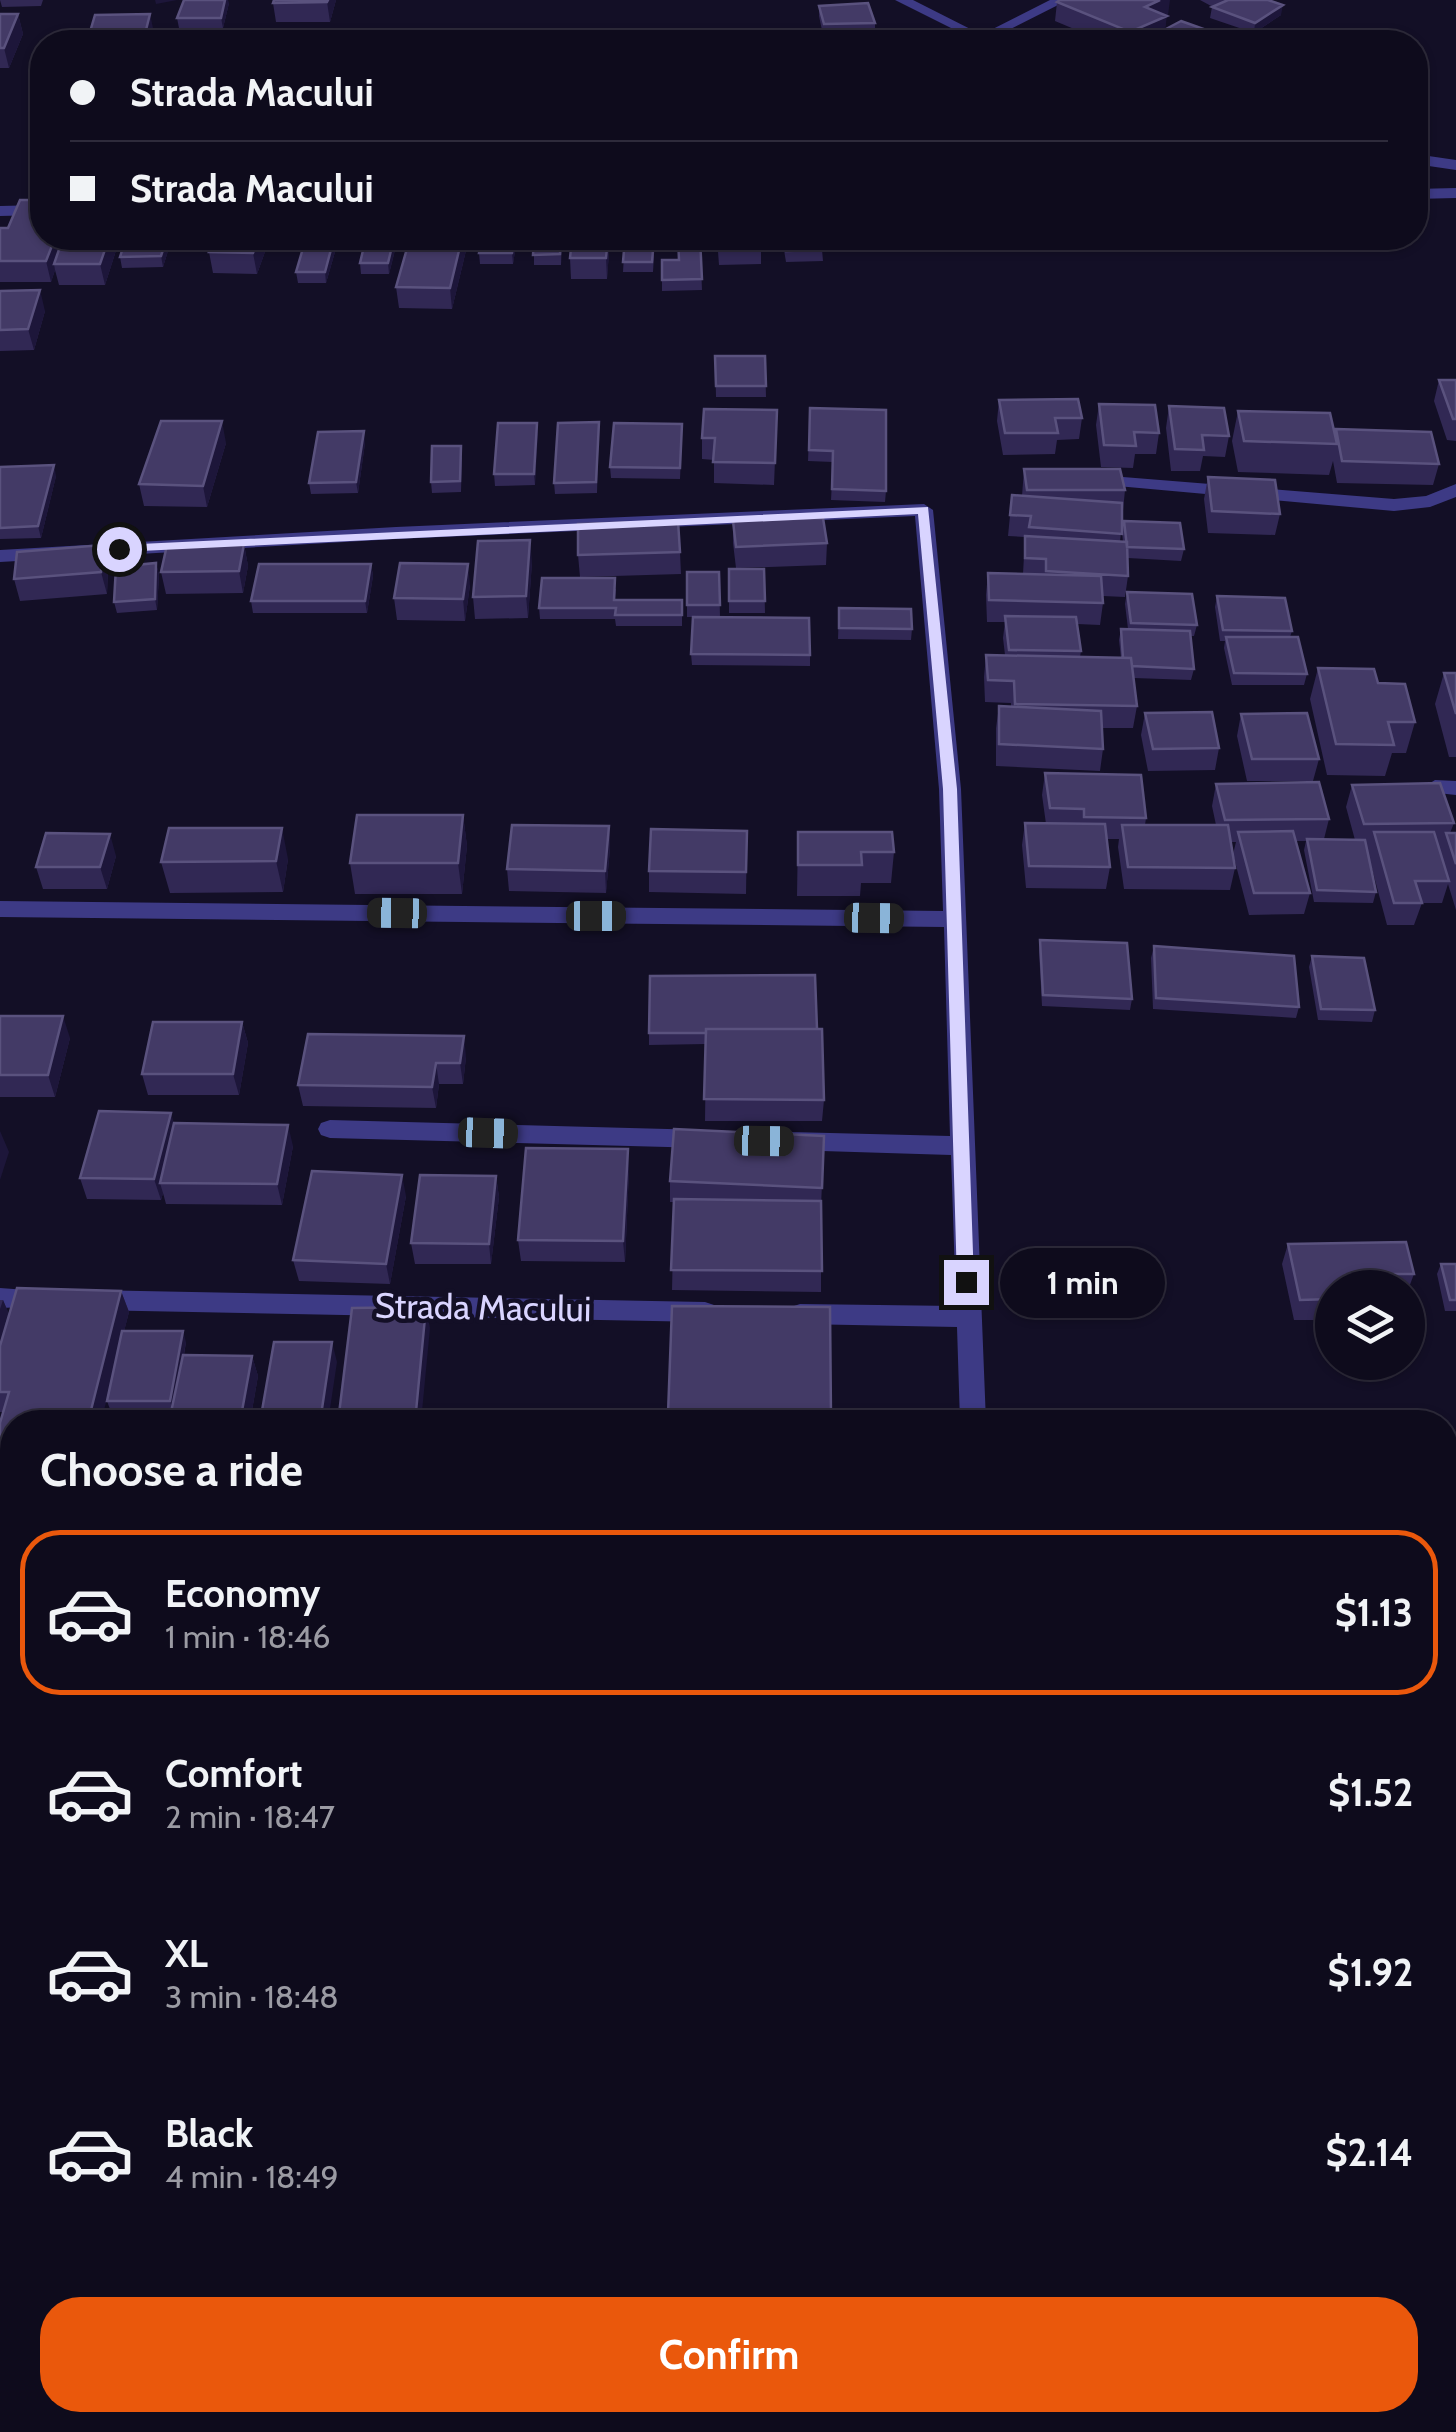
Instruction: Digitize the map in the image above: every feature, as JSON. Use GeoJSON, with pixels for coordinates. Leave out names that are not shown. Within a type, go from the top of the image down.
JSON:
{"type":"FeatureCollection","features":[{"type":"Feature","properties":{"kind":"street"},"geometry":{"type":"LineString","coordinates":[[902,0],[964,30]]}},
{"type":"Feature","properties":{"kind":"street"},"geometry":{"type":"LineString","coordinates":[[1004,30],[1060,0]]}},
{"type":"Feature","properties":{"kind":"street"},"geometry":{"type":"LineString","coordinates":[[1428,162],[1456,165]]}},
{"type":"Feature","properties":{"kind":"street"},"geometry":{"type":"LineString","coordinates":[[1428,194],[1456,193]]}},
{"type":"Feature","properties":{"kind":"street"},"geometry":{"type":"LineString","coordinates":[[0,211],[30,210]]}},
{"type":"Feature","properties":{"kind":"street"},"geometry":{"type":"LineString","coordinates":[[1122,482],[1394,505],[1430,501],[1456,490]]}},
{"type":"Feature","properties":{"kind":"street"},"geometry":{"type":"LineString","coordinates":[[0,556],[416,532],[924,510],[950,789],[972,1410]]}},
{"type":"Feature","properties":{"kind":"street"},"geometry":{"type":"LineString","coordinates":[[0,909],[954,920]]}},
{"type":"Feature","properties":{"kind":"street"},"geometry":{"type":"LineString","coordinates":[[330,1129],[724,1140]]}},
{"type":"Feature","properties":{"kind":"street"},"geometry":{"type":"LineString","coordinates":[[764,1141],[961,1146]]}},
{"type":"Feature","properties":{"kind":"street","name":"Strada Macului"},"geometry":{"type":"LineString","coordinates":[[0,1298],[730,1312]]}},
{"type":"Feature","properties":{"kind":"street"},"geometry":{"type":"LineString","coordinates":[[769,1313],[966,1317]]}},
{"type":"Feature","properties":{"kind":"building"},"geometry":{"type":"Polygon","coordinates":[[[184,0],[225,0],[221,18],[177,18],[184,0]]]}},
{"type":"Feature","properties":{"kind":"building"},"geometry":{"type":"Polygon","coordinates":[[[274,0],[328,0],[273,3],[274,0]]]}},
{"type":"Feature","properties":{"kind":"building"},"geometry":{"type":"Polygon","coordinates":[[[1160,0],[1145,7],[1167,16],[1135,30],[1125,30],[1057,2],[1160,0]]]}},
{"type":"Feature","properties":{"kind":"building"},"geometry":{"type":"Polygon","coordinates":[[[1228,0],[1268,0],[1283,5],[1255,23],[1212,7],[1228,0]]]}},
{"type":"Feature","properties":{"kind":"building"},"geometry":{"type":"Polygon","coordinates":[[[868,3],[875,23],[824,24],[819,6],[868,3]]]}},
{"type":"Feature","properties":{"kind":"building"},"geometry":{"type":"Polygon","coordinates":[[[0,14],[18,14],[4,48],[0,48],[0,14]]]}},
{"type":"Feature","properties":{"kind":"building"},"geometry":{"type":"Polygon","coordinates":[[[150,14],[146,30],[91,30],[95,15],[150,14]]]}},
{"type":"Feature","properties":{"kind":"building"},"geometry":{"type":"Polygon","coordinates":[[[1181,21],[1206,30],[1164,30],[1181,21]]]}},
{"type":"Feature","properties":{"kind":"building"},"geometry":{"type":"Polygon","coordinates":[[[20,200],[30,200],[30,250],[50,250],[46,261],[0,261],[0,228],[8,228],[20,200]]]}},
{"type":"Feature","properties":{"kind":"building"},"geometry":{"type":"Polygon","coordinates":[[[59,250],[105,250],[100,264],[54,264],[59,250]]]}},
{"type":"Feature","properties":{"kind":"building"},"geometry":{"type":"Polygon","coordinates":[[[122,250],[163,250],[161,256],[120,257],[122,250]]]}},
{"type":"Feature","properties":{"kind":"building"},"geometry":{"type":"Polygon","coordinates":[[[210,250],[254,250],[253,253],[210,250]]]}},
{"type":"Feature","properties":{"kind":"building"},"geometry":{"type":"Polygon","coordinates":[[[302,250],[331,250],[325,272],[296,272],[302,250]]]}},
{"type":"Feature","properties":{"kind":"building"},"geometry":{"type":"Polygon","coordinates":[[[363,250],[391,250],[388,263],[360,263],[363,250]]]}},
{"type":"Feature","properties":{"kind":"building"},"geometry":{"type":"Polygon","coordinates":[[[407,250],[459,250],[450,288],[396,287],[407,250]]]}},
{"type":"Feature","properties":{"kind":"building"},"geometry":{"type":"Polygon","coordinates":[[[480,250],[513,250],[512,253],[479,253],[480,250]]]}},
{"type":"Feature","properties":{"kind":"building"},"geometry":{"type":"Polygon","coordinates":[[[533,250],[560,250],[560,254],[533,255],[533,250]]]}},
{"type":"Feature","properties":{"kind":"building"},"geometry":{"type":"Polygon","coordinates":[[[571,250],[607,250],[606,258],[570,258],[571,250]]]}},
{"type":"Feature","properties":{"kind":"building"},"geometry":{"type":"Polygon","coordinates":[[[624,250],[653,250],[652,262],[623,262],[624,250]]]}},
{"type":"Feature","properties":{"kind":"building"},"geometry":{"type":"Polygon","coordinates":[[[679,250],[701,250],[702,279],[662,280],[662,260],[679,260],[679,250]]]}},
{"type":"Feature","properties":{"kind":"building"},"geometry":{"type":"Polygon","coordinates":[[[40,290],[28,329],[0,330],[0,291],[40,290]]]}},
{"type":"Feature","properties":{"kind":"building"},"geometry":{"type":"Polygon","coordinates":[[[715,356],[765,356],[766,386],[716,386],[715,356]]]}},
{"type":"Feature","properties":{"kind":"building"},"geometry":{"type":"Polygon","coordinates":[[[1439,380],[1456,380],[1456,419],[1453,419],[1439,380]]]}},
{"type":"Feature","properties":{"kind":"building"},"geometry":{"type":"Polygon","coordinates":[[[1078,399],[1082,418],[1055,418],[1058,433],[1005,433],[999,400],[1078,399]]]}},
{"type":"Feature","properties":{"kind":"building"},"geometry":{"type":"Polygon","coordinates":[[[1099,404],[1155,405],[1159,433],[1134,432],[1136,446],[1104,445],[1099,404]]]}},
{"type":"Feature","properties":{"kind":"building"},"geometry":{"type":"Polygon","coordinates":[[[1169,406],[1224,408],[1229,436],[1202,435],[1204,450],[1175,449],[1169,406]]]}},
{"type":"Feature","properties":{"kind":"building"},"geometry":{"type":"Polygon","coordinates":[[[810,408],[886,410],[886,491],[832,489],[833,451],[809,450],[810,408]]]}},
{"type":"Feature","properties":{"kind":"building"},"geometry":{"type":"Polygon","coordinates":[[[704,409],[777,410],[775,463],[713,462],[715,438],[702,438],[704,409]]]}},
{"type":"Feature","properties":{"kind":"building"},"geometry":{"type":"Polygon","coordinates":[[[1238,411],[1330,413],[1337,444],[1244,441],[1238,411]]]}},
{"type":"Feature","properties":{"kind":"building"},"geometry":{"type":"Polygon","coordinates":[[[161,421],[222,421],[203,486],[139,484],[161,421]]]}},
{"type":"Feature","properties":{"kind":"building"},"geometry":{"type":"Polygon","coordinates":[[[599,422],[596,482],[554,483],[558,423],[599,422]]]}},
{"type":"Feature","properties":{"kind":"building"},"geometry":{"type":"Polygon","coordinates":[[[498,423],[537,423],[534,474],[494,474],[498,423]]]}},
{"type":"Feature","properties":{"kind":"building"},"geometry":{"type":"Polygon","coordinates":[[[614,423],[682,424],[680,468],[610,467],[614,423]]]}},
{"type":"Feature","properties":{"kind":"building"},"geometry":{"type":"Polygon","coordinates":[[[1336,429],[1431,432],[1439,464],[1342,461],[1336,429]]]}},
{"type":"Feature","properties":{"kind":"building"},"geometry":{"type":"Polygon","coordinates":[[[364,431],[356,482],[309,483],[318,432],[364,431]]]}},
{"type":"Feature","properties":{"kind":"building"},"geometry":{"type":"Polygon","coordinates":[[[432,446],[461,446],[460,481],[431,482],[432,446]]]}},
{"type":"Feature","properties":{"kind":"building"},"geometry":{"type":"Polygon","coordinates":[[[54,465],[38,526],[0,528],[0,467],[54,465]]]}},
{"type":"Feature","properties":{"kind":"building"},"geometry":{"type":"Polygon","coordinates":[[[1024,469],[1120,469],[1125,490],[1027,490],[1024,469]]]}},
{"type":"Feature","properties":{"kind":"building"},"geometry":{"type":"Polygon","coordinates":[[[1208,477],[1275,480],[1280,514],[1212,511],[1208,477]]]}},
{"type":"Feature","properties":{"kind":"building"},"geometry":{"type":"Polygon","coordinates":[[[1012,495],[1122,503],[1122,534],[1029,527],[1031,516],[1010,515],[1012,495]]]}},
{"type":"Feature","properties":{"kind":"building"},"geometry":{"type":"Polygon","coordinates":[[[823,518],[827,543],[736,547],[733,521],[823,518]]]}},
{"type":"Feature","properties":{"kind":"building"},"geometry":{"type":"Polygon","coordinates":[[[678,521],[680,552],[578,555],[578,524],[678,521]]]}},
{"type":"Feature","properties":{"kind":"building"},"geometry":{"type":"Polygon","coordinates":[[[1124,521],[1180,523],[1184,549],[1127,547],[1124,521]]]}},
{"type":"Feature","properties":{"kind":"building"},"geometry":{"type":"Polygon","coordinates":[[[1025,536],[1127,542],[1128,576],[1046,571],[1046,559],[1025,558],[1025,536]]]}},
{"type":"Feature","properties":{"kind":"building"},"geometry":{"type":"Polygon","coordinates":[[[530,540],[526,596],[473,597],[478,541],[530,540]]]}},
{"type":"Feature","properties":{"kind":"building"},"geometry":{"type":"Polygon","coordinates":[[[244,544],[239,571],[161,572],[167,545],[244,544]]]}},
{"type":"Feature","properties":{"kind":"building"},"geometry":{"type":"Polygon","coordinates":[[[103,545],[101,572],[14,579],[17,552],[103,545]]]}},
{"type":"Feature","properties":{"kind":"building"},"geometry":{"type":"Polygon","coordinates":[[[156,563],[155,599],[114,602],[116,567],[156,563]]]}},
{"type":"Feature","properties":{"kind":"building"},"geometry":{"type":"Polygon","coordinates":[[[400,563],[468,564],[463,599],[394,598],[400,563]]]}},
{"type":"Feature","properties":{"kind":"building"},"geometry":{"type":"Polygon","coordinates":[[[259,564],[371,564],[365,601],[251,601],[259,564]]]}},
{"type":"Feature","properties":{"kind":"building"},"geometry":{"type":"Polygon","coordinates":[[[729,569],[764,569],[765,601],[729,601],[729,569]]]}},
{"type":"Feature","properties":{"kind":"building"},"geometry":{"type":"Polygon","coordinates":[[[687,572],[719,572],[720,605],[687,605],[687,572]]]}},
{"type":"Feature","properties":{"kind":"building"},"geometry":{"type":"Polygon","coordinates":[[[988,573],[1101,576],[1103,603],[989,600],[988,573]]]}},
{"type":"Feature","properties":{"kind":"building"},"geometry":{"type":"Polygon","coordinates":[[[542,578],[615,578],[614,600],[682,600],[682,615],[615,615],[616,608],[539,608],[542,578]]]}},
{"type":"Feature","properties":{"kind":"building"},"geometry":{"type":"Polygon","coordinates":[[[1127,592],[1192,594],[1197,625],[1131,623],[1127,592]]]}},
{"type":"Feature","properties":{"kind":"building"},"geometry":{"type":"Polygon","coordinates":[[[1217,596],[1285,598],[1292,631],[1223,630],[1217,596]]]}},
{"type":"Feature","properties":{"kind":"building"},"geometry":{"type":"Polygon","coordinates":[[[839,608],[911,609],[912,629],[839,628],[839,608]]]}},
{"type":"Feature","properties":{"kind":"building"},"geometry":{"type":"Polygon","coordinates":[[[1005,616],[1076,617],[1081,651],[1009,650],[1005,616]]]}},
{"type":"Feature","properties":{"kind":"building"},"geometry":{"type":"Polygon","coordinates":[[[693,617],[809,618],[810,655],[691,654],[693,617]]]}},
{"type":"Feature","properties":{"kind":"building"},"geometry":{"type":"Polygon","coordinates":[[[1121,629],[1190,631],[1194,669],[1132,666],[1131,658],[1123,658],[1121,629]]]}},
{"type":"Feature","properties":{"kind":"building"},"geometry":{"type":"Polygon","coordinates":[[[1226,637],[1298,637],[1307,674],[1234,673],[1226,637]]]}},
{"type":"Feature","properties":{"kind":"building"},"geometry":{"type":"Polygon","coordinates":[[[986,655],[1131,658],[1137,706],[1015,704],[1014,681],[988,680],[986,655]]]}},
{"type":"Feature","properties":{"kind":"building"},"geometry":{"type":"Polygon","coordinates":[[[1318,668],[1374,669],[1378,683],[1405,684],[1415,722],[1388,722],[1394,745],[1336,744],[1318,668]]]}},
{"type":"Feature","properties":{"kind":"building"},"geometry":{"type":"Polygon","coordinates":[[[1444,673],[1456,673],[1456,714],[1444,673]]]}},
{"type":"Feature","properties":{"kind":"building"},"geometry":{"type":"Polygon","coordinates":[[[999,706],[1101,711],[1103,749],[999,744],[999,706]]]}},
{"type":"Feature","properties":{"kind":"building"},"geometry":{"type":"Polygon","coordinates":[[[1212,712],[1219,748],[1153,749],[1145,713],[1212,712]]]}},
{"type":"Feature","properties":{"kind":"building"},"geometry":{"type":"Polygon","coordinates":[[[1307,713],[1319,759],[1252,759],[1241,714],[1307,713]]]}},
{"type":"Feature","properties":{"kind":"building"},"geometry":{"type":"Polygon","coordinates":[[[1045,773],[1141,775],[1146,818],[1084,817],[1084,809],[1050,808],[1045,773]]]}},
{"type":"Feature","properties":{"kind":"building"},"geometry":{"type":"Polygon","coordinates":[[[1319,782],[1329,819],[1225,820],[1216,784],[1319,782]]]}},
{"type":"Feature","properties":{"kind":"building"},"geometry":{"type":"Polygon","coordinates":[[[1440,783],[1454,823],[1364,824],[1352,785],[1440,783]]]}},
{"type":"Feature","properties":{"kind":"building"},"geometry":{"type":"Polygon","coordinates":[[[357,815],[463,815],[458,863],[350,863],[357,815]]]}},
{"type":"Feature","properties":{"kind":"building"},"geometry":{"type":"Polygon","coordinates":[[[1025,823],[1105,824],[1110,867],[1029,866],[1025,823]]]}},
{"type":"Feature","properties":{"kind":"building"},"geometry":{"type":"Polygon","coordinates":[[[512,825],[609,826],[605,871],[507,869],[512,825]]]}},
{"type":"Feature","properties":{"kind":"building"},"geometry":{"type":"Polygon","coordinates":[[[1122,825],[1228,825],[1235,868],[1128,867],[1122,825]]]}},
{"type":"Feature","properties":{"kind":"building"},"geometry":{"type":"Polygon","coordinates":[[[169,828],[282,828],[276,861],[161,862],[169,828]]]}},
{"type":"Feature","properties":{"kind":"building"},"geometry":{"type":"Polygon","coordinates":[[[651,829],[747,831],[746,872],[649,871],[651,829]]]}},
{"type":"Feature","properties":{"kind":"building"},"geometry":{"type":"Polygon","coordinates":[[[1293,831],[1310,893],[1254,893],[1238,832],[1293,831]]]}},
{"type":"Feature","properties":{"kind":"building"},"geometry":{"type":"Polygon","coordinates":[[[798,832],[892,832],[894,852],[861,852],[862,865],[798,865],[798,832]]]}},
{"type":"Feature","properties":{"kind":"building"},"geometry":{"type":"Polygon","coordinates":[[[1374,832],[1434,832],[1449,881],[1415,881],[1422,903],[1394,903],[1374,832]]]}},
{"type":"Feature","properties":{"kind":"building"},"geometry":{"type":"Polygon","coordinates":[[[46,833],[110,834],[100,867],[36,867],[46,833]]]}},
{"type":"Feature","properties":{"kind":"building"},"geometry":{"type":"Polygon","coordinates":[[[1446,833],[1456,833],[1456,864],[1446,833]]]}},
{"type":"Feature","properties":{"kind":"building"},"geometry":{"type":"Polygon","coordinates":[[[1307,839],[1365,840],[1376,892],[1317,890],[1307,839]]]}},
{"type":"Feature","properties":{"kind":"building"},"geometry":{"type":"Polygon","coordinates":[[[1040,940],[1127,943],[1132,999],[1043,995],[1040,940]]]}},
{"type":"Feature","properties":{"kind":"building"},"geometry":{"type":"Polygon","coordinates":[[[1154,946],[1294,956],[1299,1007],[1156,998],[1154,946]]]}},
{"type":"Feature","properties":{"kind":"building"},"geometry":{"type":"Polygon","coordinates":[[[1312,956],[1364,958],[1375,1010],[1321,1009],[1312,956]]]}},
{"type":"Feature","properties":{"kind":"building"},"geometry":{"type":"Polygon","coordinates":[[[815,975],[817,1029],[649,1033],[650,976],[815,975]]]}},
{"type":"Feature","properties":{"kind":"building"},"geometry":{"type":"Polygon","coordinates":[[[0,1016],[63,1016],[48,1075],[0,1075],[0,1016]]]}},
{"type":"Feature","properties":{"kind":"building"},"geometry":{"type":"Polygon","coordinates":[[[153,1022],[242,1022],[233,1074],[142,1074],[153,1022]]]}},
{"type":"Feature","properties":{"kind":"building"},"geometry":{"type":"Polygon","coordinates":[[[706,1029],[822,1029],[824,1100],[704,1099],[706,1029]]]}},
{"type":"Feature","properties":{"kind":"building"},"geometry":{"type":"Polygon","coordinates":[[[308,1034],[464,1036],[460,1063],[436,1063],[432,1087],[298,1085],[308,1034]]]}},
{"type":"Feature","properties":{"kind":"building"},"geometry":{"type":"Polygon","coordinates":[[[99,1111],[171,1113],[154,1179],[80,1178],[99,1111]]]}},
{"type":"Feature","properties":{"kind":"building"},"geometry":{"type":"Polygon","coordinates":[[[174,1123],[288,1125],[277,1184],[160,1183],[174,1123]]]}},
{"type":"Feature","properties":{"kind":"building"},"geometry":{"type":"Polygon","coordinates":[[[674,1129],[824,1136],[822,1188],[670,1181],[674,1129]]]}},
{"type":"Feature","properties":{"kind":"building"},"geometry":{"type":"Polygon","coordinates":[[[526,1148],[628,1149],[623,1241],[518,1240],[526,1148]]]}},
{"type":"Feature","properties":{"kind":"building"},"geometry":{"type":"Polygon","coordinates":[[[312,1171],[402,1175],[386,1264],[293,1260],[312,1171]]]}},
{"type":"Feature","properties":{"kind":"building"},"geometry":{"type":"Polygon","coordinates":[[[420,1175],[496,1176],[489,1244],[411,1243],[420,1175]]]}},
{"type":"Feature","properties":{"kind":"building"},"geometry":{"type":"Polygon","coordinates":[[[674,1199],[821,1201],[822,1271],[671,1270],[674,1199]]]}},
{"type":"Feature","properties":{"kind":"building"},"geometry":{"type":"Polygon","coordinates":[[[1406,1242],[1413,1270],[1315,1270],[1315,1300],[1300,1300],[1288,1244],[1406,1242]]]}},
{"type":"Feature","properties":{"kind":"building"},"geometry":{"type":"Polygon","coordinates":[[[1441,1264],[1456,1264],[1456,1300],[1450,1300],[1441,1264]]]}},
{"type":"Feature","properties":{"kind":"building"},"geometry":{"type":"Polygon","coordinates":[[[17,1288],[121,1291],[91,1410],[4,1410],[9,1392],[0,1392],[0,1346],[17,1288]]]}},
{"type":"Feature","properties":{"kind":"building"},"geometry":{"type":"Polygon","coordinates":[[[672,1306],[830,1307],[831,1410],[668,1410],[672,1306]]]}},
{"type":"Feature","properties":{"kind":"building"},"geometry":{"type":"Polygon","coordinates":[[[426,1307],[416,1410],[339,1410],[352,1308],[426,1307]]]}},
{"type":"Feature","properties":{"kind":"building"},"geometry":{"type":"Polygon","coordinates":[[[122,1331],[183,1331],[170,1401],[107,1401],[122,1331]]]}},
{"type":"Feature","properties":{"kind":"building"},"geometry":{"type":"Polygon","coordinates":[[[274,1342],[332,1342],[322,1410],[262,1410],[274,1342]]]}},
{"type":"Feature","properties":{"kind":"building"},"geometry":{"type":"Polygon","coordinates":[[[183,1355],[252,1356],[242,1410],[172,1410],[183,1355]]]}},
{"type":"Feature","properties":{"kind":"route"},"geometry":{"type":"LineString","coordinates":[[119,549],[924,510],[950,789],[966,1282]]}}]}
